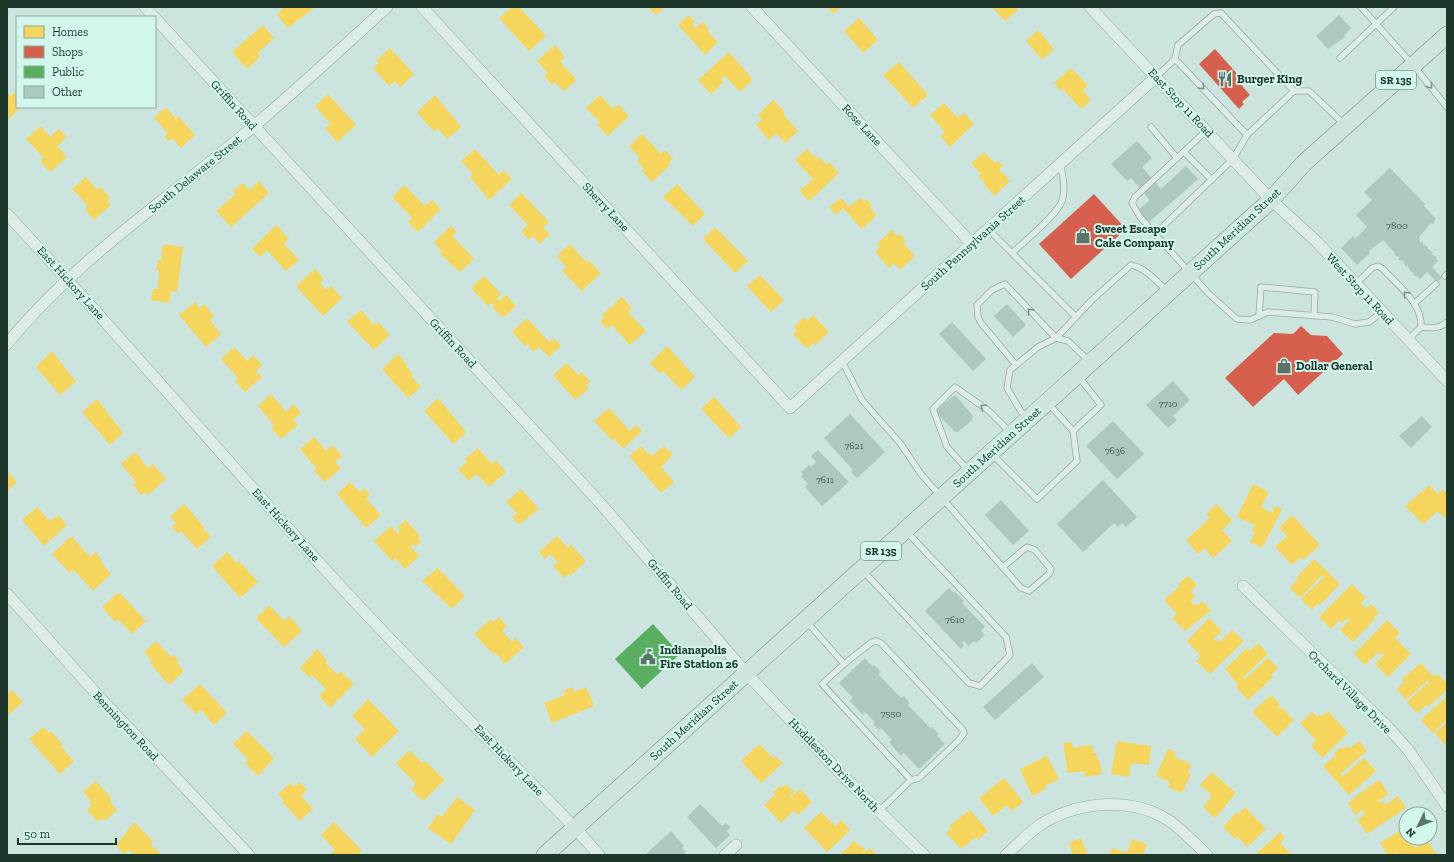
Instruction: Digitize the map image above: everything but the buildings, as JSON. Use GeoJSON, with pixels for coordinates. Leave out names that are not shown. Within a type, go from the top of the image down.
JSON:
{"type":"FeatureCollection","features":[{"type":"Feature","properties":{"kind":"main road","name":"South Meridian Street"},"geometry":{"type":"LineString","coordinates":[[545,855],[1271,200],[1304,163],[1447,35]]}},
{"type":"Feature","properties":{"kind":"street","name":"Griffin Road"},"geometry":{"type":"LineString","coordinates":[[145,7],[152,16]]}},
{"type":"Feature","properties":{"kind":"street","name":"South Delaware Street"},"geometry":{"type":"LineString","coordinates":[[7,344],[67,279],[170,193],[254,127],[387,7]]}},
{"type":"Feature","properties":{"kind":"street","name":"Sherry Lane"},"geometry":{"type":"LineString","coordinates":[[422,7],[790,408]]}},
{"type":"Feature","properties":{"kind":"street","name":"Rose Lane"},"geometry":{"type":"LineString","coordinates":[[752,7],[972,244]]}},
{"type":"Feature","properties":{"kind":"street","name":"East Stop 11 Road"},"geometry":{"type":"LineString","coordinates":[[1090,7],[1271,200]]}},
{"type":"Feature","properties":{"kind":"street","name":"Griffin Road"},"geometry":{"type":"LineString","coordinates":[[156,20],[602,504],[746,673]]}},
{"type":"Feature","properties":{"kind":"street","name":"South Pennsylvania Street"},"geometry":{"type":"LineString","coordinates":[[790,408],[1156,77]]}},
{"type":"Feature","properties":{"kind":"street","name":"West Stop 11 Road"},"geometry":{"type":"LineString","coordinates":[[1271,200],[1316,242],[1447,381]]}},
{"type":"Feature","properties":{"kind":"street","name":"East Hickory Lane"},"geometry":{"type":"LineString","coordinates":[[7,214],[67,279],[334,579],[402,651],[575,828],[599,855]]}},
{"type":"Feature","properties":{"kind":"street","name":"Orchard Village Drive"},"geometry":{"type":"LineString","coordinates":[[1243,586],[1388,728],[1409,751],[1447,806]]}},
{"type":"Feature","properties":{"kind":"street","name":"Bennington Road"},"geometry":{"type":"LineString","coordinates":[[7,594],[108,706],[249,855]]}},
{"type":"Feature","properties":{"kind":"street","name":"Huddleston Drive North"},"geometry":{"type":"LineString","coordinates":[[746,673],[879,811],[924,855]]}},
{"type":"Feature","properties":{"kind":"street"},"geometry":{"type":"LineString","coordinates":[[1006,855],[1042,824],[1076,809],[1094,805],[1119,805],[1154,814],[1180,829],[1207,855]]}},
{"type":"Feature","properties":{"kind":"street"},"geometry":{"type":"LineString","coordinates":[[725,855],[736,845]]}},
{"type":"Feature","properties":{"kind":"lane"},"geometry":{"type":"LineString","coordinates":[[1361,7],[1413,65],[1447,107]]}},
{"type":"Feature","properties":{"kind":"lane"},"geometry":{"type":"LineString","coordinates":[[1340,58],[1394,7]]}},
{"type":"Feature","properties":{"kind":"lane"},"geometry":{"type":"LineString","coordinates":[[1156,77],[1175,59],[1178,45],[1214,14],[1221,13],[1294,91]]}},
{"type":"Feature","properties":{"kind":"lane"},"geometry":{"type":"LineString","coordinates":[[1175,59],[1248,135]]}},
{"type":"Feature","properties":{"kind":"lane"},"geometry":{"type":"LineString","coordinates":[[1155,234],[1233,159],[1248,135],[1294,91],[1309,91],[1345,126]]}},
{"type":"Feature","properties":{"kind":"lane"},"geometry":{"type":"LineString","coordinates":[[1151,127],[1177,158]]}},
{"type":"Feature","properties":{"kind":"lane"},"geometry":{"type":"LineString","coordinates":[[1206,131],[1135,197],[1132,203],[1140,217],[1190,273],[1237,319],[1250,320],[1268,312],[1332,317],[1355,324],[1369,322],[1382,312]]}},
{"type":"Feature","properties":{"kind":"lane"},"geometry":{"type":"LineString","coordinates":[[1184,152],[1212,180]]}},
{"type":"Feature","properties":{"kind":"lane"},"geometry":{"type":"LineString","coordinates":[[1012,253],[1044,223],[1062,202],[1064,191],[1060,164]]}},
{"type":"Feature","properties":{"kind":"lane"},"geometry":{"type":"LineString","coordinates":[[988,229],[1076,317]]}},
{"type":"Feature","properties":{"kind":"lane"},"geometry":{"type":"LineString","coordinates":[[1027,420],[1007,388],[1010,370],[1038,347],[1056,338],[1131,265],[1138,267],[1150,275],[1168,292]]}},
{"type":"Feature","properties":{"kind":"lane"},"geometry":{"type":"LineString","coordinates":[[1356,284],[1372,268],[1378,266],[1383,269],[1415,303],[1421,317],[1420,328],[1408,340]]}},
{"type":"Feature","properties":{"kind":"lane"},"geometry":{"type":"LineString","coordinates":[[1016,365],[981,323],[977,311],[977,305],[984,297],[996,286],[1005,284],[1056,338],[1068,340],[1091,362]]}},
{"type":"Feature","properties":{"kind":"lane"},"geometry":{"type":"LineString","coordinates":[[1415,303],[1436,284]]}},
{"type":"Feature","properties":{"kind":"lane"},"geometry":{"type":"LineString","coordinates":[[1259,316],[1261,287],[1315,292],[1314,315]]}},
{"type":"Feature","properties":{"kind":"lane"},"geometry":{"type":"LineString","coordinates":[[1420,328],[1432,328],[1444,325],[1447,322]]}},
{"type":"Feature","properties":{"kind":"lane"},"geometry":{"type":"LineString","coordinates":[[842,361],[862,400],[900,442],[921,474],[1021,588],[1029,591],[1049,574],[1051,569],[1035,550],[1027,546],[1003,567]]}},
{"type":"Feature","properties":{"kind":"lane"},"geometry":{"type":"LineString","coordinates":[[1073,431],[1101,405],[1077,374]]}},
{"type":"Feature","properties":{"kind":"lane"},"geometry":{"type":"LineString","coordinates":[[970,472],[947,446],[934,409],[955,388],[990,411],[1012,433]]}},
{"type":"Feature","properties":{"kind":"lane"},"geometry":{"type":"LineString","coordinates":[[991,453],[1037,499],[1077,461],[1073,431],[1047,402]]}},
{"type":"Feature","properties":{"kind":"lane"},"geometry":{"type":"LineString","coordinates":[[861,569],[968,683],[980,686],[1010,655],[1006,637],[905,530]]}},
{"type":"Feature","properties":{"kind":"lane"},"geometry":{"type":"LineString","coordinates":[[805,620],[844,664]]}},
{"type":"Feature","properties":{"kind":"lane"},"geometry":{"type":"LineString","coordinates":[[879,811],[911,780],[919,778],[958,741],[964,733],[963,730],[881,643],[876,641],[872,642],[822,684],[911,780]]}},
{"type":"Feature","properties":{"kind":"place","name":"Burger King"},"geometry":{"type":"Point","coordinates":[1225,79]}},
{"type":"Feature","properties":{"kind":"place","name":"Sweet Escape Cake Company"},"geometry":{"type":"Point","coordinates":[1083,236]}},
{"type":"Feature","properties":{"kind":"place","name":"Dollar General"},"geometry":{"type":"Point","coordinates":[1284,366]}},
{"type":"Feature","properties":{"kind":"place","name":"Indianapolis Fire Station 26"},"geometry":{"type":"Point","coordinates":[648,657]}}]}
